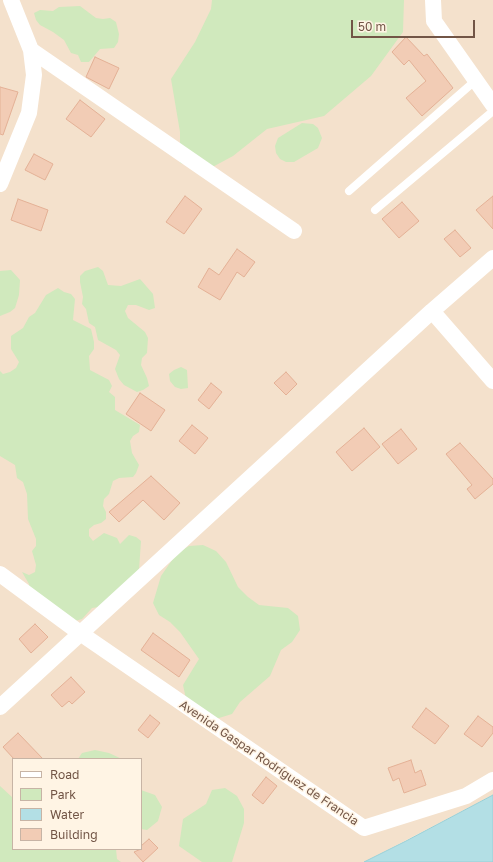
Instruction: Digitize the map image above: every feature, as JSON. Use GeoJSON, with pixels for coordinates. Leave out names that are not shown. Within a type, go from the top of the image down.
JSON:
{"type":"FeatureCollection","features":[{"type":"Feature","properties":{"kind":"street"},"geometry":{"type":"LineString","coordinates":[[0,184],[29,113],[34,75],[31,50],[11,0]]}},
{"type":"Feature","properties":{"kind":"street"},"geometry":{"type":"LineString","coordinates":[[433,0],[434,21],[493,105]]}},
{"type":"Feature","properties":{"kind":"street"},"geometry":{"type":"LineString","coordinates":[[31,50],[294,231]]}},
{"type":"Feature","properties":{"kind":"street"},"geometry":{"type":"LineString","coordinates":[[0,707],[432,311],[493,258]]}},
{"type":"Feature","properties":{"kind":"street"},"geometry":{"type":"LineString","coordinates":[[432,311],[493,381]]}},
{"type":"Feature","properties":{"kind":"street"},"geometry":{"type":"LineString","coordinates":[[0,574],[80,633]]}},
{"type":"Feature","properties":{"kind":"street","name":"Avenida Gaspar Rodríguez de Francia"},"geometry":{"type":"LineString","coordinates":[[80,633],[364,828],[466,796],[493,780]]}},
{"type":"Feature","properties":{"kind":"lane"},"geometry":{"type":"LineString","coordinates":[[349,191],[476,80]]}},
{"type":"Feature","properties":{"kind":"lane"},"geometry":{"type":"LineString","coordinates":[[375,210],[493,111]]}},
{"type":"Feature","properties":{"kind":"shaded area"},"geometry":{"type":"Polygon","coordinates":[[[0,0],[493,0],[493,795],[364,862],[0,862],[0,0]]]}},
{"type":"Feature","properties":{"kind":"green space"},"geometry":{"type":"Polygon","coordinates":[[[212,0],[404,0],[403,32],[371,76],[324,116],[267,129],[233,156],[207,170],[180,163],[180,132],[171,79],[195,42],[211,9],[212,0]]]}},
{"type":"Feature","properties":{"kind":"green space"},"geometry":{"type":"Polygon","coordinates":[[[80,6],[96,18],[110,18],[116,22],[119,34],[118,42],[114,48],[100,49],[89,62],[81,62],[78,55],[71,53],[64,40],[40,25],[36,20],[34,13],[40,10],[53,11],[59,7],[80,6]]]}},
{"type":"Feature","properties":{"kind":"green space"},"geometry":{"type":"Polygon","coordinates":[[[302,123],[313,124],[318,128],[322,138],[318,148],[294,162],[286,162],[280,159],[276,153],[275,146],[278,138],[302,123]]]}},
{"type":"Feature","properties":{"kind":"green space"},"geometry":{"type":"Polygon","coordinates":[[[98,267],[103,271],[108,285],[121,286],[140,279],[153,294],[155,308],[149,310],[136,305],[128,305],[125,311],[128,318],[145,332],[148,338],[147,353],[142,358],[141,365],[149,386],[143,390],[137,392],[124,385],[119,379],[115,369],[120,355],[116,350],[98,340],[95,327],[89,323],[86,309],[82,304],[83,297],[80,276],[85,271],[98,267]]]}},
{"type":"Feature","properties":{"kind":"green space"},"geometry":{"type":"Polygon","coordinates":[[[11,270],[20,280],[19,295],[15,308],[0,316],[0,271],[11,270]]]}},
{"type":"Feature","properties":{"kind":"green space"},"geometry":{"type":"Polygon","coordinates":[[[58,288],[71,294],[75,299],[73,320],[91,329],[94,349],[89,356],[90,370],[109,380],[112,386],[109,392],[115,397],[115,410],[140,425],[139,432],[133,436],[130,441],[132,453],[139,465],[136,473],[133,477],[119,478],[113,481],[109,494],[104,499],[103,506],[106,512],[106,519],[89,529],[89,536],[93,541],[104,533],[117,538],[120,544],[129,535],[136,537],[141,541],[139,570],[99,607],[92,608],[82,619],[75,621],[30,592],[29,584],[22,572],[29,575],[35,572],[36,565],[32,551],[36,546],[36,539],[28,519],[27,494],[23,482],[17,478],[15,465],[0,456],[0,371],[3,374],[10,372],[16,368],[19,362],[11,349],[11,336],[23,328],[29,317],[35,313],[46,295],[58,288]]]}},
{"type":"Feature","properties":{"kind":"green space"},"geometry":{"type":"Polygon","coordinates":[[[181,367],[187,370],[188,388],[181,389],[175,387],[170,381],[169,374],[181,367]]]}},
{"type":"Feature","properties":{"kind":"green space"},"geometry":{"type":"Polygon","coordinates":[[[203,545],[216,551],[226,562],[238,587],[248,597],[259,605],[288,608],[298,616],[300,630],[292,642],[281,650],[270,676],[240,702],[232,714],[219,718],[204,719],[186,699],[183,685],[199,659],[180,632],[170,622],[159,615],[153,603],[161,576],[177,553],[189,546],[203,545]]]}},
{"type":"Feature","properties":{"kind":"green space"},"geometry":{"type":"Polygon","coordinates":[[[95,750],[109,753],[120,758],[79,758],[82,753],[95,750]]]}},
{"type":"Feature","properties":{"kind":"green space"},"geometry":{"type":"Polygon","coordinates":[[[0,786],[12,797],[12,850],[116,850],[117,859],[121,862],[0,862],[0,786]]]}},
{"type":"Feature","properties":{"kind":"green space"},"geometry":{"type":"Polygon","coordinates":[[[225,788],[237,796],[244,809],[244,823],[232,862],[202,862],[179,846],[183,819],[206,804],[212,790],[225,788]]]}},
{"type":"Feature","properties":{"kind":"green space"},"geometry":{"type":"Polygon","coordinates":[[[142,790],[155,795],[162,807],[158,821],[147,830],[142,829],[142,790]]]}},
{"type":"Feature","properties":{"kind":"water"},"geometry":{"type":"Polygon","coordinates":[[[493,795],[493,862],[364,862],[406,841],[493,795]]]}},
{"type":"Feature","properties":{"kind":"building"},"geometry":{"type":"Polygon","coordinates":[[[406,37],[424,56],[427,54],[453,88],[422,116],[406,98],[426,81],[409,60],[404,65],[392,52],[406,37]]]}},
{"type":"Feature","properties":{"kind":"building"},"geometry":{"type":"Polygon","coordinates":[[[95,57],[119,68],[109,89],[86,77],[95,57]]]}},
{"type":"Feature","properties":{"kind":"building"},"geometry":{"type":"Polygon","coordinates":[[[0,87],[18,92],[3,135],[0,134],[0,87]]]}},
{"type":"Feature","properties":{"kind":"building"},"geometry":{"type":"Polygon","coordinates":[[[80,100],[105,119],[91,137],[66,119],[80,100]]]}},
{"type":"Feature","properties":{"kind":"building"},"geometry":{"type":"Polygon","coordinates":[[[34,154],[53,164],[45,180],[25,170],[34,154]]]}},
{"type":"Feature","properties":{"kind":"building"},"geometry":{"type":"Polygon","coordinates":[[[185,196],[202,209],[184,234],[166,222],[185,196]]]}},
{"type":"Feature","properties":{"kind":"building"},"geometry":{"type":"Polygon","coordinates":[[[493,196],[493,229],[476,210],[493,196]]]}},
{"type":"Feature","properties":{"kind":"building"},"geometry":{"type":"Polygon","coordinates":[[[18,199],[48,210],[41,231],[11,220],[18,199]]]}},
{"type":"Feature","properties":{"kind":"building"},"geometry":{"type":"Polygon","coordinates":[[[402,202],[419,221],[399,238],[382,219],[402,202]]]}},
{"type":"Feature","properties":{"kind":"building"},"geometry":{"type":"Polygon","coordinates":[[[455,230],[471,248],[460,257],[444,239],[455,230]]]}},
{"type":"Feature","properties":{"kind":"building"},"geometry":{"type":"Polygon","coordinates":[[[237,249],[255,262],[244,277],[237,272],[220,300],[198,287],[209,268],[219,275],[237,249]]]}},
{"type":"Feature","properties":{"kind":"building"},"geometry":{"type":"Polygon","coordinates":[[[286,372],[297,384],[286,395],[274,383],[286,372]]]}},
{"type":"Feature","properties":{"kind":"building"},"geometry":{"type":"Polygon","coordinates":[[[211,383],[222,392],[209,409],[198,400],[211,383]]]}},
{"type":"Feature","properties":{"kind":"building"},"geometry":{"type":"Polygon","coordinates":[[[140,393],[165,410],[151,431],[126,414],[140,393]]]}},
{"type":"Feature","properties":{"kind":"building"},"geometry":{"type":"Polygon","coordinates":[[[192,425],[208,438],[195,454],[179,441],[192,425]]]}},
{"type":"Feature","properties":{"kind":"building"},"geometry":{"type":"Polygon","coordinates":[[[364,428],[380,447],[352,471],[336,452],[364,428]]]}},
{"type":"Feature","properties":{"kind":"building"},"geometry":{"type":"Polygon","coordinates":[[[401,429],[417,449],[398,464],[382,444],[401,429]]]}},
{"type":"Feature","properties":{"kind":"building"},"geometry":{"type":"Polygon","coordinates":[[[460,443],[493,479],[493,484],[475,499],[467,489],[472,485],[446,454],[460,443]]]}},
{"type":"Feature","properties":{"kind":"building"},"geometry":{"type":"Polygon","coordinates":[[[151,476],[180,503],[164,520],[143,500],[119,522],[109,512],[151,476]]]}},
{"type":"Feature","properties":{"kind":"building"},"geometry":{"type":"Polygon","coordinates":[[[35,624],[48,637],[31,653],[19,639],[35,624]]]}},
{"type":"Feature","properties":{"kind":"building"},"geometry":{"type":"Polygon","coordinates":[[[153,633],[190,660],[179,677],[141,650],[153,633]]]}},
{"type":"Feature","properties":{"kind":"building"},"geometry":{"type":"Polygon","coordinates":[[[71,677],[85,692],[72,704],[69,701],[62,707],[51,695],[71,677]]]}},
{"type":"Feature","properties":{"kind":"building"},"geometry":{"type":"Polygon","coordinates":[[[426,708],[449,726],[435,744],[412,727],[426,708]]]}},
{"type":"Feature","properties":{"kind":"building"},"geometry":{"type":"Polygon","coordinates":[[[150,715],[160,723],[148,738],[138,730],[150,715]]]}},
{"type":"Feature","properties":{"kind":"building"},"geometry":{"type":"Polygon","coordinates":[[[478,716],[493,727],[493,733],[482,747],[464,734],[478,716]]]}},
{"type":"Feature","properties":{"kind":"building"},"geometry":{"type":"Polygon","coordinates":[[[18,733],[42,758],[13,758],[3,747],[18,733]]]}},
{"type":"Feature","properties":{"kind":"building"},"geometry":{"type":"Polygon","coordinates":[[[411,760],[415,773],[421,770],[426,785],[404,793],[399,778],[393,781],[388,768],[411,760]]]}},
{"type":"Feature","properties":{"kind":"building"},"geometry":{"type":"Polygon","coordinates":[[[266,777],[277,786],[263,804],[252,795],[266,777]]]}},
{"type":"Feature","properties":{"kind":"building"},"geometry":{"type":"Polygon","coordinates":[[[149,839],[158,848],[143,862],[134,852],[142,850],[142,845],[149,839]]]}}]}
